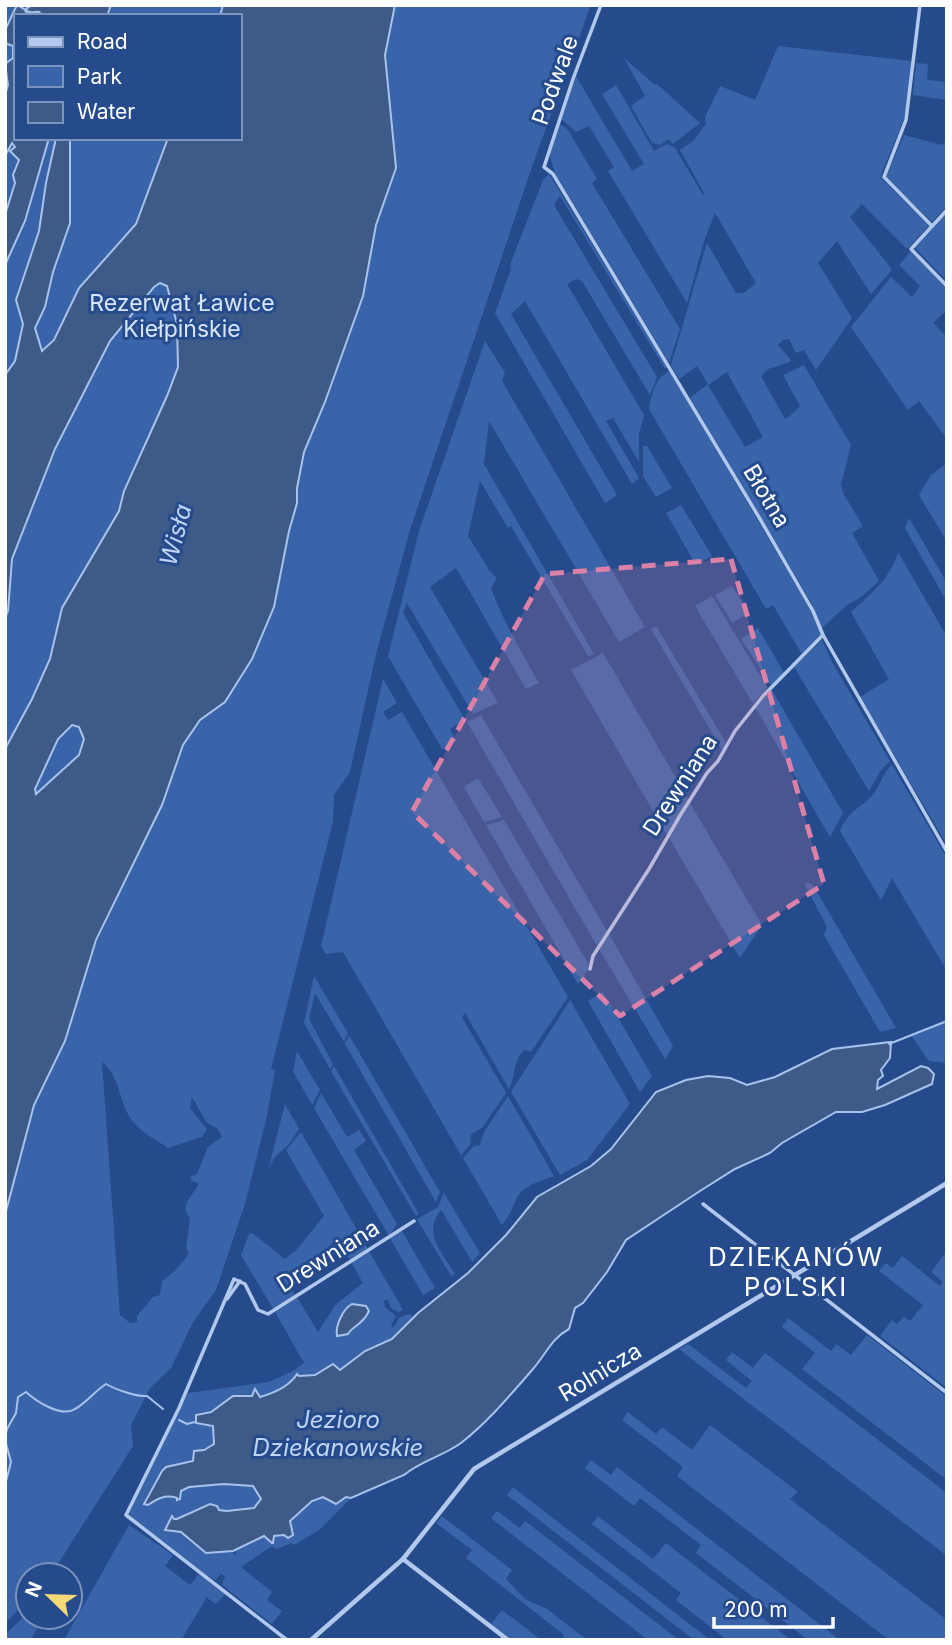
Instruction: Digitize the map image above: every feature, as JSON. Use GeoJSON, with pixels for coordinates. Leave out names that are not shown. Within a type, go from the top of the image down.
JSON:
{"type":"FeatureCollection","features":[{"type":"Feature","properties":{"kind":"street","name":"Podwale"},"geometry":{"type":"LineString","coordinates":[[544,167],[601,5]]}},
{"type":"Feature","properties":{"kind":"street"},"geometry":{"type":"LineString","coordinates":[[920,5],[906,120],[884,175],[932,226]]}},
{"type":"Feature","properties":{"kind":"street","name":"Błotna"},"geometry":{"type":"LineString","coordinates":[[544,167],[553,174],[671,368],[813,611],[823,635],[947,852]]}},
{"type":"Feature","properties":{"kind":"street"},"geometry":{"type":"LineString","coordinates":[[947,210],[911,249],[947,286]]}},
{"type":"Feature","properties":{"kind":"street","name":"Drewniana"},"geometry":{"type":"LineString","coordinates":[[590,969],[593,956],[735,731],[762,696],[823,635]]}},
{"type":"Feature","properties":{"kind":"street","name":"Rolnicza"},"geometry":{"type":"LineString","coordinates":[[311,1640],[403,1559],[474,1469],[947,1183]]}},
{"type":"Feature","properties":{"kind":"street"},"geometry":{"type":"LineString","coordinates":[[703,1204],[947,1393]]}},
{"type":"Feature","properties":{"kind":"street","name":"Drewniana"},"geometry":{"type":"LineString","coordinates":[[226,1300],[233,1279],[240,1281],[247,1288],[258,1310],[268,1314],[414,1221]]}},
{"type":"Feature","properties":{"kind":"street"},"geometry":{"type":"LineString","coordinates":[[240,1281],[226,1300],[179,1408],[126,1515],[287,1640]]}},
{"type":"Feature","properties":{"kind":"street"},"geometry":{"type":"LineString","coordinates":[[403,1559],[508,1640]]}},
{"type":"Feature","properties":{"kind":"highlighted area"},"geometry":{"type":"Polygon","coordinates":[[[731,559],[824,884],[620,1016],[412,812],[545,574],[731,559]]]}},
{"type":"Feature","properties":{"kind":"green space","name":"Rezerwat Ławice Kiełpińskie"},"geometry":{"type":"Polygon","coordinates":[[[5,5],[591,5],[534,161],[410,530],[376,654],[350,772],[334,795],[333,822],[271,1069],[275,1070],[267,1116],[245,1204],[216,1290],[193,1322],[171,1368],[150,1388],[131,1425],[133,1446],[60,1561],[14,1561],[14,1614],[5,1624],[5,5]],[[298,477],[91,888],[95,946],[162,805],[183,745],[200,720],[225,702],[236,684],[297,503],[298,477]],[[102,1062],[120,1315],[130,1323],[137,1322],[137,1316],[153,1297],[160,1295],[162,1281],[177,1268],[189,1252],[186,1249],[190,1218],[186,1204],[199,1183],[192,1181],[190,1177],[197,1174],[208,1147],[222,1137],[218,1129],[207,1123],[192,1097],[190,1108],[207,1129],[202,1137],[168,1148],[143,1131],[130,1118],[108,1068],[102,1062]]]}},
{"type":"Feature","properties":{"kind":"green space"},"geometry":{"type":"Polygon","coordinates":[[[778,46],[912,61],[908,102],[903,121],[881,175],[929,226],[907,249],[862,204],[850,217],[891,271],[871,294],[837,241],[818,263],[852,318],[816,370],[804,350],[796,353],[789,339],[778,345],[790,362],[768,369],[761,376],[785,419],[800,406],[783,375],[804,365],[851,445],[841,485],[863,526],[852,533],[879,581],[821,629],[810,601],[690,398],[708,384],[697,366],[679,379],[671,365],[707,243],[736,293],[744,293],[756,283],[715,213],[705,238],[687,303],[608,171],[614,167],[589,126],[576,132],[561,119],[576,76],[632,171],[644,164],[602,94],[616,85],[654,151],[667,144],[675,148],[703,195],[680,150],[693,141],[706,124],[705,117],[720,86],[755,100],[778,46]],[[727,372],[708,385],[745,447],[763,437],[727,372]]]}},
{"type":"Feature","properties":{"kind":"green space"},"geometry":{"type":"Polygon","coordinates":[[[624,58],[700,123],[673,144],[669,139],[660,145],[652,143],[631,106],[645,96],[624,58]]]}},
{"type":"Feature","properties":{"kind":"green space"},"geometry":{"type":"Polygon","coordinates":[[[916,63],[928,64],[927,80],[947,82],[947,100],[913,95],[916,63]]]}},
{"type":"Feature","properties":{"kind":"green space"},"geometry":{"type":"Polygon","coordinates":[[[559,123],[568,130],[597,179],[592,183],[680,329],[669,363],[555,173],[549,153],[559,123]]]}},
{"type":"Feature","properties":{"kind":"green space"},"geometry":{"type":"Polygon","coordinates":[[[904,135],[942,145],[947,140],[947,206],[932,222],[886,177],[904,135]]]}},
{"type":"Feature","properties":{"kind":"green space"},"geometry":{"type":"Polygon","coordinates":[[[549,174],[667,367],[665,369],[560,196],[554,205],[657,377],[650,395],[582,281],[576,279],[567,284],[644,415],[639,434],[639,462],[613,418],[606,421],[639,478],[632,484],[525,301],[511,314],[617,495],[605,503],[495,313],[511,269],[510,265],[543,180],[549,174]]]}},
{"type":"Feature","properties":{"kind":"green space"},"geometry":{"type":"Polygon","coordinates":[[[947,212],[947,280],[946,280],[914,247],[947,212]]]}},
{"type":"Feature","properties":{"kind":"green space"},"geometry":{"type":"Polygon","coordinates":[[[911,251],[947,288],[947,310],[933,323],[947,337],[947,439],[919,401],[908,410],[851,327],[891,277],[912,297],[920,286],[899,265],[911,251]]]}},
{"type":"Feature","properties":{"kind":"green space"},"geometry":{"type":"Polygon","coordinates":[[[485,341],[505,373],[502,381],[645,627],[619,642],[489,421],[484,464],[594,654],[588,656],[511,526],[508,528],[480,481],[468,536],[497,578],[491,588],[539,683],[526,689],[456,568],[430,587],[498,703],[473,714],[407,603],[403,613],[465,720],[450,729],[456,741],[442,749],[388,656],[419,531],[485,341]]]}},
{"type":"Feature","properties":{"kind":"green space"},"geometry":{"type":"Polygon","coordinates":[[[670,371],[814,616],[822,635],[802,654],[773,605],[766,609],[649,409],[658,382],[670,371]]]}},
{"type":"Feature","properties":{"kind":"green space"},"geometry":{"type":"Polygon","coordinates":[[[643,446],[647,446],[672,488],[656,497],[643,476],[643,446]]]}},
{"type":"Feature","properties":{"kind":"green space"},"geometry":{"type":"Polygon","coordinates":[[[947,463],[947,542],[919,495],[931,475],[947,463]]]}},
{"type":"Feature","properties":{"kind":"green space"},"geometry":{"type":"Polygon","coordinates":[[[681,505],[712,556],[696,565],[666,513],[681,505]]]}},
{"type":"Feature","properties":{"kind":"green space"},"geometry":{"type":"Polygon","coordinates":[[[909,518],[947,583],[947,602],[905,528],[909,518]]]}},
{"type":"Feature","properties":{"kind":"green space"},"geometry":{"type":"Polygon","coordinates":[[[898,552],[947,637],[947,845],[860,697],[889,679],[851,612],[885,578],[898,552]]]}},
{"type":"Feature","properties":{"kind":"green space"},"geometry":{"type":"Polygon","coordinates":[[[732,586],[749,613],[732,623],[715,595],[732,586]]]}},
{"type":"Feature","properties":{"kind":"green space"},"geometry":{"type":"Polygon","coordinates":[[[712,596],[767,687],[753,704],[695,606],[712,596]]]}},
{"type":"Feature","properties":{"kind":"green space"},"geometry":{"type":"Polygon","coordinates":[[[656,626],[726,743],[722,750],[651,629],[656,626]]]}},
{"type":"Feature","properties":{"kind":"green space"},"geometry":{"type":"Polygon","coordinates":[[[758,628],[784,673],[771,685],[741,639],[758,628]]]}},
{"type":"Feature","properties":{"kind":"green space"},"geometry":{"type":"Polygon","coordinates":[[[822,640],[833,664],[890,761],[881,770],[869,791],[794,667],[822,640]]]}},
{"type":"Feature","properties":{"kind":"green space"},"geometry":{"type":"Polygon","coordinates":[[[603,653],[689,800],[667,835],[571,670],[603,653]]]}},
{"type":"Feature","properties":{"kind":"green space"},"geometry":{"type":"Polygon","coordinates":[[[383,679],[397,703],[383,712],[388,720],[402,712],[568,997],[531,1052],[525,1050],[518,1058],[509,1089],[465,1013],[462,1017],[506,1093],[482,1128],[471,1134],[470,1145],[461,1155],[343,952],[326,954],[321,946],[383,679]]]}},
{"type":"Feature","properties":{"kind":"green space"},"geometry":{"type":"Polygon","coordinates":[[[772,690],[843,813],[830,837],[755,707],[772,690]]]}},
{"type":"Feature","properties":{"kind":"green space"},"geometry":{"type":"Polygon","coordinates":[[[481,715],[607,931],[597,946],[467,722],[481,715]]]}},
{"type":"Feature","properties":{"kind":"green space"},"geometry":{"type":"Polygon","coordinates":[[[892,765],[947,858],[947,971],[892,878],[881,900],[840,831],[851,814],[874,793],[892,765]]]}},
{"type":"Feature","properties":{"kind":"green space"},"geometry":{"type":"Polygon","coordinates":[[[478,778],[502,817],[484,822],[464,787],[478,778]]]}},
{"type":"Feature","properties":{"kind":"green space"},"geometry":{"type":"Polygon","coordinates":[[[690,803],[762,925],[740,958],[669,838],[690,803]]]}},
{"type":"Feature","properties":{"kind":"green space"},"geometry":{"type":"Polygon","coordinates":[[[504,820],[588,963],[588,970],[578,984],[486,825],[504,820]]]}},
{"type":"Feature","properties":{"kind":"green space"},"geometry":{"type":"Polygon","coordinates":[[[807,882],[813,885],[896,1028],[880,1032],[824,935],[827,927],[805,885],[807,882]]]}},
{"type":"Feature","properties":{"kind":"green space"},"geometry":{"type":"Polygon","coordinates":[[[609,934],[673,1046],[665,1059],[599,949],[609,934]]]}},
{"type":"Feature","properties":{"kind":"green space"},"geometry":{"type":"Polygon","coordinates":[[[314,976],[348,1033],[344,1042],[315,993],[309,1019],[333,1064],[330,1069],[304,1023],[314,976]]]}},
{"type":"Feature","properties":{"kind":"green space"},"geometry":{"type":"Polygon","coordinates":[[[603,992],[652,1076],[640,1092],[588,1001],[603,992]]]}},
{"type":"Feature","properties":{"kind":"green space"},"geometry":{"type":"Polygon","coordinates":[[[570,1000],[630,1104],[587,1160],[560,1175],[511,1092],[570,1000]]]}},
{"type":"Feature","properties":{"kind":"green space"},"geometry":{"type":"Polygon","coordinates":[[[947,1020],[947,1063],[929,1061],[910,1034],[947,1020]]]}},
{"type":"Feature","properties":{"kind":"green space"},"geometry":{"type":"Polygon","coordinates":[[[349,1035],[440,1192],[436,1202],[345,1044],[349,1035]]]}},
{"type":"Feature","properties":{"kind":"green space"},"geometry":{"type":"Polygon","coordinates":[[[297,1051],[320,1090],[312,1105],[293,1071],[297,1051]]]}},
{"type":"Feature","properties":{"kind":"green space"},"geometry":{"type":"Polygon","coordinates":[[[334,1066],[419,1214],[416,1216],[331,1071],[334,1066]]]}},
{"type":"Feature","properties":{"kind":"green space"},"geometry":{"type":"Polygon","coordinates":[[[321,1093],[347,1137],[359,1130],[366,1141],[354,1150],[397,1224],[389,1236],[314,1108],[321,1093]]]}},
{"type":"Feature","properties":{"kind":"green space"},"geometry":{"type":"Polygon","coordinates":[[[508,1096],[554,1176],[532,1184],[523,1191],[502,1225],[463,1158],[474,1146],[480,1145],[484,1132],[508,1096]]]}},
{"type":"Feature","properties":{"kind":"green space"},"geometry":{"type":"Polygon","coordinates":[[[285,1104],[299,1129],[289,1144],[275,1157],[268,1170],[285,1104]]]}},
{"type":"Feature","properties":{"kind":"green space"},"geometry":{"type":"Polygon","coordinates":[[[301,1132],[368,1249],[350,1260],[337,1238],[291,1287],[295,1295],[274,1310],[241,1255],[249,1234],[252,1233],[285,1259],[296,1250],[324,1216],[286,1150],[301,1132]]]}},
{"type":"Feature","properties":{"kind":"green space"},"geometry":{"type":"Polygon","coordinates":[[[444,1193],[480,1253],[472,1262],[440,1211],[433,1228],[434,1236],[436,1244],[455,1274],[451,1276],[417,1219],[438,1207],[444,1193]]]}},
{"type":"Feature","properties":{"kind":"green space"},"geometry":{"type":"Polygon","coordinates":[[[402,1231],[435,1288],[423,1295],[390,1238],[402,1231]]]}},
{"type":"Feature","properties":{"kind":"green space"},"geometry":{"type":"Polygon","coordinates":[[[369,1251],[403,1310],[399,1312],[392,1309],[387,1299],[384,1301],[385,1307],[396,1316],[391,1325],[393,1328],[400,1317],[409,1314],[413,1317],[392,1339],[365,1351],[340,1370],[333,1364],[315,1375],[296,1375],[289,1384],[273,1393],[257,1396],[256,1390],[252,1396],[235,1397],[209,1411],[198,1413],[206,1425],[213,1426],[214,1444],[198,1451],[193,1461],[172,1466],[163,1472],[146,1498],[177,1498],[181,1491],[189,1487],[231,1483],[253,1486],[261,1499],[254,1508],[227,1511],[205,1505],[177,1519],[173,1518],[166,1527],[181,1532],[206,1553],[230,1550],[236,1556],[235,1550],[260,1537],[268,1537],[272,1543],[274,1536],[293,1535],[290,1521],[318,1498],[351,1498],[319,1530],[294,1545],[291,1543],[277,1549],[272,1546],[241,1567],[272,1592],[267,1600],[282,1611],[272,1624],[222,1585],[225,1576],[221,1574],[215,1580],[201,1572],[131,1518],[129,1512],[188,1393],[269,1382],[304,1363],[275,1312],[297,1297],[318,1332],[336,1304],[363,1283],[351,1262],[369,1251]]]}},
{"type":"Feature","properties":{"kind":"green space"},"geometry":{"type":"Polygon","coordinates":[[[947,1251],[947,1388],[880,1336],[892,1320],[897,1324],[904,1317],[910,1321],[923,1305],[879,1271],[886,1263],[893,1268],[902,1256],[940,1286],[943,1282],[931,1272],[947,1251]]]}},
{"type":"Feature","properties":{"kind":"green space"},"geometry":{"type":"Polygon","coordinates":[[[788,1318],[831,1351],[836,1344],[851,1355],[867,1335],[947,1397],[947,1480],[802,1369],[815,1353],[782,1327],[788,1318]]]}},
{"type":"Feature","properties":{"kind":"green space"},"geometry":{"type":"Polygon","coordinates":[[[688,1344],[746,1388],[752,1381],[726,1360],[732,1352],[753,1368],[765,1353],[947,1493],[947,1556],[679,1349],[688,1344]]]}},
{"type":"Feature","properties":{"kind":"green space"},"geometry":{"type":"Polygon","coordinates":[[[628,1412],[656,1434],[662,1427],[692,1450],[710,1425],[798,1492],[790,1499],[947,1620],[947,1640],[889,1640],[677,1476],[683,1467],[622,1420],[628,1412]]]}},
{"type":"Feature","properties":{"kind":"green space"},"geometry":{"type":"Polygon","coordinates":[[[591,1460],[611,1475],[617,1467],[840,1640],[808,1640],[696,1553],[701,1545],[640,1498],[634,1506],[585,1468],[591,1460]]]}},
{"type":"Feature","properties":{"kind":"green space"},"geometry":{"type":"Polygon","coordinates":[[[513,1487],[710,1640],[694,1640],[507,1495],[513,1487]]]}},
{"type":"Feature","properties":{"kind":"green space"},"geometry":{"type":"Polygon","coordinates":[[[497,1511],[520,1528],[525,1521],[679,1640],[648,1640],[491,1518],[497,1511]]]}},
{"type":"Feature","properties":{"kind":"green space"},"geometry":{"type":"Polygon","coordinates":[[[442,1516],[512,1570],[506,1579],[525,1599],[547,1609],[587,1640],[562,1640],[564,1635],[466,1558],[472,1550],[436,1523],[442,1516]]]}},
{"type":"Feature","properties":{"kind":"green space"},"geometry":{"type":"Polygon","coordinates":[[[598,1516],[653,1559],[666,1543],[791,1640],[727,1640],[676,1600],[681,1593],[592,1524],[598,1516]]]}},
{"type":"Feature","properties":{"kind":"green space"},"geometry":{"type":"Polygon","coordinates":[[[129,1525],[173,1555],[165,1566],[190,1585],[199,1574],[225,1594],[216,1604],[204,1596],[206,1599],[181,1640],[64,1640],[69,1631],[84,1631],[84,1605],[129,1525]]]}},
{"type":"Feature","properties":{"kind":"green space"},"geometry":{"type":"Polygon","coordinates":[[[502,1610],[541,1640],[512,1640],[491,1624],[502,1610]]]}},
{"type":"Feature","properties":{"kind":"green space"},"geometry":{"type":"Polygon","coordinates":[[[14,1626],[14,1631],[36,1631],[31,1640],[5,1640],[5,1635],[14,1626]]]}},
{"type":"Feature","properties":{"kind":"water"},"geometry":{"type":"Polygon","coordinates":[[[17,5],[24,9],[28,14],[14,14],[14,140],[48,140],[25,221],[5,265],[5,215],[15,183],[13,175],[19,160],[10,151],[15,147],[12,143],[5,156],[5,95],[8,85],[5,64],[13,58],[13,46],[5,43],[5,30],[17,5]]]}},
{"type":"Feature","properties":{"kind":"water"},"geometry":{"type":"Polygon","coordinates":[[[32,5],[111,5],[108,14],[41,14],[26,9],[32,5]]]}},
{"type":"Feature","properties":{"kind":"water","name":"Rezerwat Ławice Kiełpińskie"},"geometry":{"type":"Polygon","coordinates":[[[223,5],[395,5],[385,55],[396,168],[376,225],[363,296],[304,452],[297,503],[274,607],[252,659],[225,702],[200,720],[183,745],[162,805],[96,940],[65,1041],[34,1105],[5,1215],[5,749],[50,659],[62,608],[119,511],[124,491],[178,367],[177,324],[167,286],[160,283],[110,341],[55,449],[12,559],[8,611],[5,618],[5,375],[15,361],[23,324],[16,300],[39,231],[56,140],[70,140],[70,223],[53,272],[45,307],[35,328],[42,351],[54,340],[79,288],[136,224],[167,140],[242,140],[242,14],[221,14],[223,5]],[[72,725],[58,739],[35,789],[36,794],[79,755],[84,739],[79,727],[72,725]]]}},
{"type":"Feature","properties":{"kind":"water","name":"Jezioro Dziekanowskie"},"geometry":{"type":"Polygon","coordinates":[[[891,1042],[890,1058],[881,1070],[883,1076],[878,1080],[877,1089],[921,1066],[934,1074],[932,1084],[862,1112],[836,1112],[782,1143],[770,1153],[735,1169],[626,1240],[607,1272],[583,1303],[575,1308],[569,1329],[554,1342],[490,1417],[454,1448],[404,1475],[351,1498],[346,1497],[336,1504],[323,1497],[312,1501],[290,1521],[293,1535],[288,1538],[284,1535],[274,1536],[273,1543],[264,1536],[233,1551],[206,1553],[181,1532],[165,1530],[172,1516],[177,1519],[210,1504],[217,1506],[219,1510],[227,1511],[254,1508],[261,1499],[253,1486],[224,1484],[189,1487],[181,1491],[180,1499],[165,1497],[148,1505],[144,1504],[166,1467],[193,1461],[194,1451],[204,1450],[214,1444],[213,1426],[196,1423],[196,1415],[211,1412],[233,1396],[252,1396],[255,1389],[260,1397],[271,1394],[285,1386],[297,1374],[315,1375],[333,1364],[340,1370],[365,1351],[392,1339],[418,1313],[468,1273],[506,1235],[537,1197],[591,1166],[611,1149],[656,1092],[686,1080],[708,1076],[730,1078],[747,1085],[775,1077],[832,1049],[891,1042]]]}},
{"type":"Feature","properties":{"kind":"water"},"geometry":{"type":"Polygon","coordinates":[[[352,1304],[366,1306],[369,1311],[348,1334],[337,1336],[340,1318],[352,1304]]]}},
{"type":"Feature","properties":{"kind":"waterway"},"geometry":{"type":"LineString","coordinates":[[889,1044],[947,1021]]}},
{"type":"Feature","properties":{"kind":"waterway"},"geometry":{"type":"LineString","coordinates":[[5,1438],[16,1413],[18,1397],[26,1392],[49,1407],[69,1411],[106,1384],[132,1394],[147,1396],[163,1409]]}},
{"type":"Feature","properties":{"kind":"waterway"},"geometry":{"type":"LineString","coordinates":[[179,1420],[187,1424],[195,1422]]}},
{"type":"Feature","properties":{"kind":"waterway"},"geometry":{"type":"LineString","coordinates":[[5,1440],[11,1462],[5,1485]]}},
{"type":"Feature","properties":{"kind":"district","name":"DZIEKANÓW POLSKI"},"geometry":{"type":"Point","coordinates":[796,1272]}},
{"type":"Feature","properties":{"kind":"water label","name":"Wisła"},"geometry":{"type":"Point","coordinates":[176,535]}}]}
